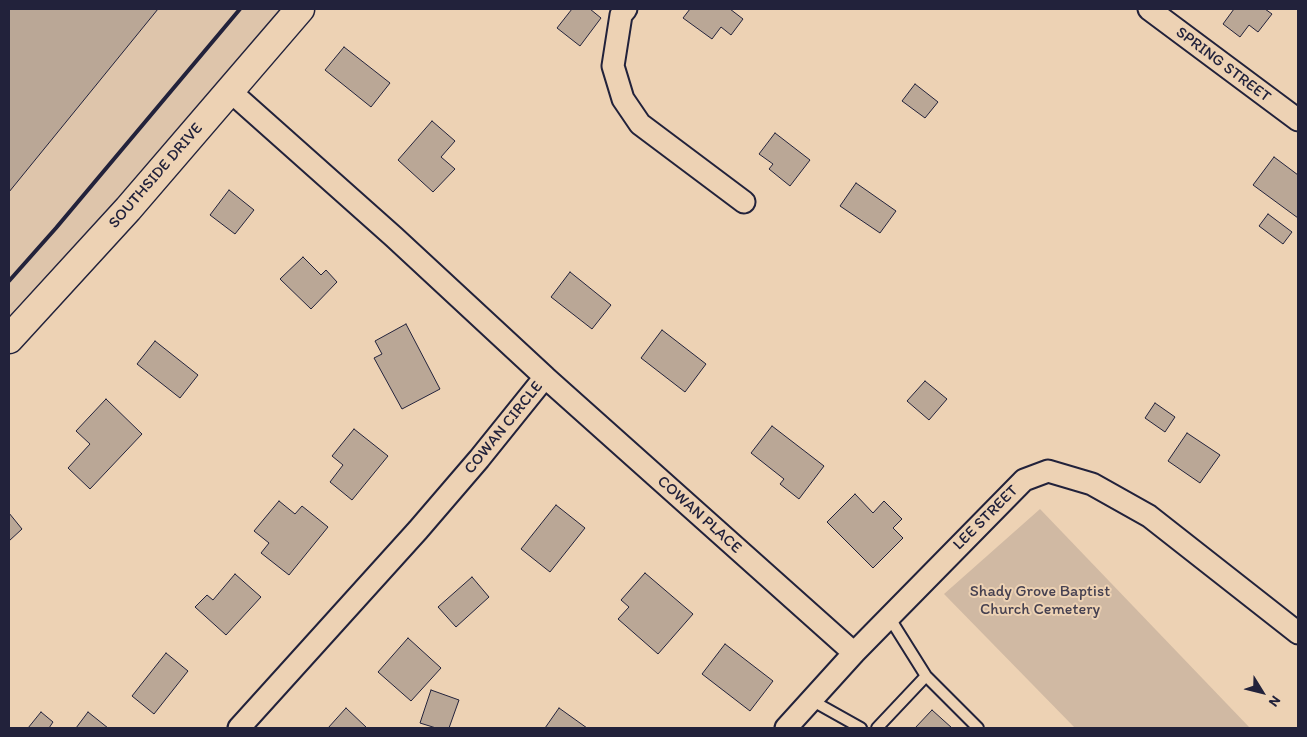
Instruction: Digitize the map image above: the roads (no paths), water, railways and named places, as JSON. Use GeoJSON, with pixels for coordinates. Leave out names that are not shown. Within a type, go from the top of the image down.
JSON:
{"type":"FeatureCollection","features":[{"type":"Feature","properties":{"kind":"street","name":"SOUTHSIDE DRIVE"},"geometry":{"type":"LineString","coordinates":[[9,339],[128,209],[300,9]]}},
{"type":"Feature","properties":{"kind":"street"},"geometry":{"type":"LineString","coordinates":[[626,9],[621,15],[614,66],[623,99],[640,124],[744,202]]}},
{"type":"Feature","properties":{"kind":"street","name":"SPRING STREET"},"geometry":{"type":"LineString","coordinates":[[1149,9],[1298,120]]}},
{"type":"Feature","properties":{"kind":"street","name":"COWAN CIRCLE"},"geometry":{"type":"LineString","coordinates":[[230,92],[401,244],[545,377],[479,459],[418,530],[239,728]]}},
{"type":"Feature","properties":{"kind":"street","name":"COWAN PLACE"},"geometry":{"type":"LineString","coordinates":[[545,377],[854,653]]}},
{"type":"Feature","properties":{"kind":"street","name":"LEE STREET"},"geometry":{"type":"LineString","coordinates":[[786,728],[854,653],[1024,480],[1048,472],[1092,484],[1149,516],[1298,633]]}},
{"type":"Feature","properties":{"kind":"lane"},"geometry":{"type":"LineString","coordinates":[[889,617],[926,676],[978,728]]}},
{"type":"Feature","properties":{"kind":"lane"},"geometry":{"type":"LineString","coordinates":[[876,728],[926,676]]}},
{"type":"Feature","properties":{"kind":"lane"},"geometry":{"type":"LineString","coordinates":[[811,700],[861,728]]}},
{"type":"Feature","properties":{"kind":"railway"},"geometry":{"type":"LineString","coordinates":[[9,281],[56,228],[240,9]]}},
{"type":"Feature","properties":{"kind":"park label","name":"Shady Grove Baptist Church Cemetery"},"geometry":{"type":"Point","coordinates":[1040,601]}}]}
